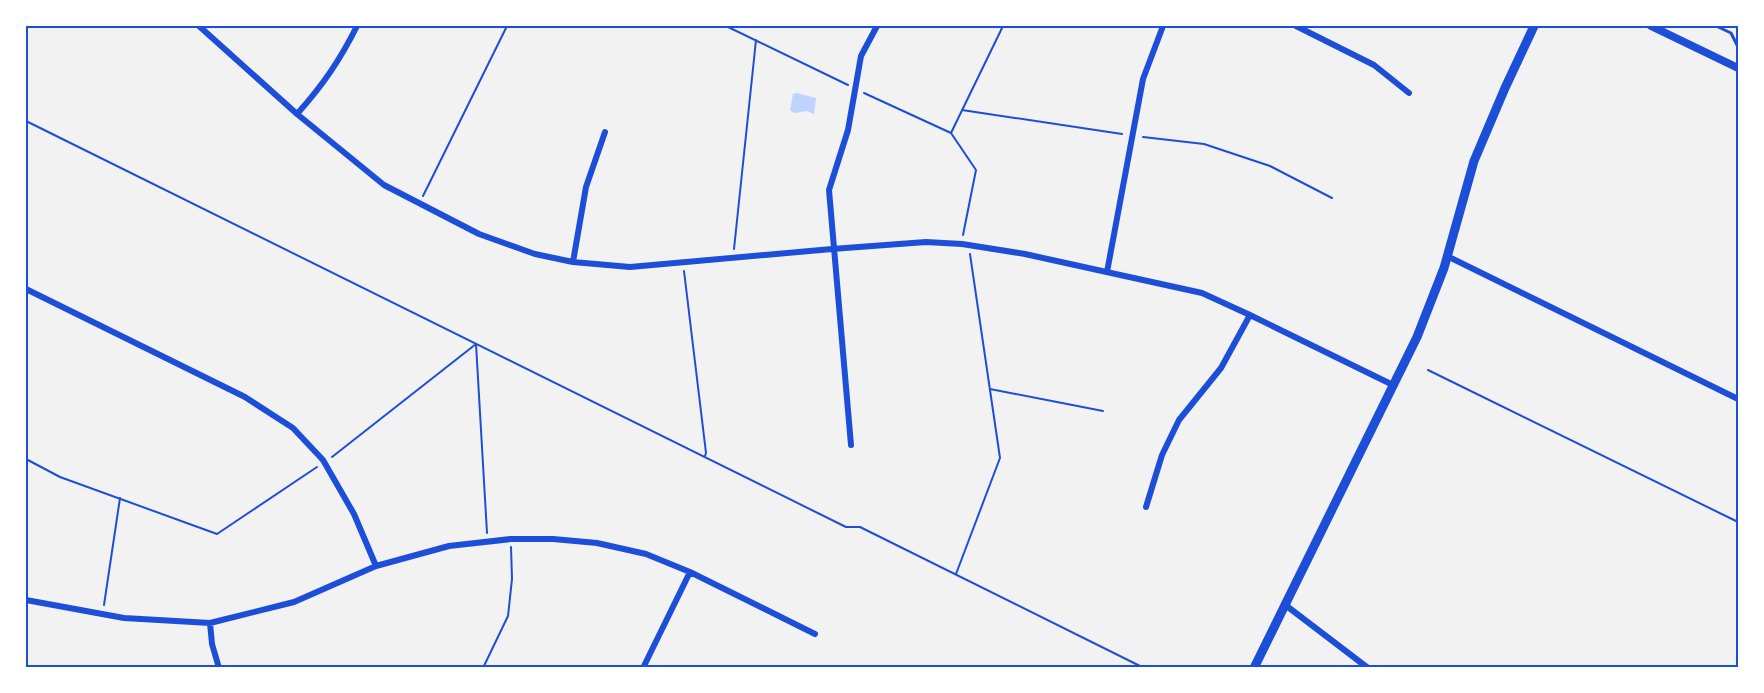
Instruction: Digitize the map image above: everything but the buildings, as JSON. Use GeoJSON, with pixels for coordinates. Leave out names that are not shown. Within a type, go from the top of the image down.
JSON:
{"type":"FeatureCollection","features":[{"type":"Feature","properties":{"kind":"main road"},"geometry":{"type":"LineString","coordinates":[[1254,668],[1417,337],[1447,256],[1474,161],[1534,26]]}},
{"type":"Feature","properties":{"kind":"street"},"geometry":{"type":"LineString","coordinates":[[199,26],[297,114],[384,185],[479,234],[535,254],[573,262],[630,267],[926,242],[965,244],[1025,254],[1202,293],[1394,385]]}},
{"type":"Feature","properties":{"kind":"street"},"geometry":{"type":"LineString","coordinates":[[297,114],[322,87],[338,64],[357,26]]}},
{"type":"Feature","properties":{"kind":"street"},"geometry":{"type":"LineString","coordinates":[[851,445],[828,190],[848,130],[861,56],[877,26]]}},
{"type":"Feature","properties":{"kind":"street"},"geometry":{"type":"LineString","coordinates":[[1107,272],[1143,79],[1163,26]]}},
{"type":"Feature","properties":{"kind":"street"},"geometry":{"type":"LineString","coordinates":[[1296,26],[1374,65],[1409,93]]}},
{"type":"Feature","properties":{"kind":"street"},"geometry":{"type":"LineString","coordinates":[[1651,26],[1738,68]]}},
{"type":"Feature","properties":{"kind":"street"},"geometry":{"type":"LineString","coordinates":[[573,262],[586,188],[605,132]]}},
{"type":"Feature","properties":{"kind":"street"},"geometry":{"type":"LineString","coordinates":[[1447,256],[1738,399]]}},
{"type":"Feature","properties":{"kind":"street"},"geometry":{"type":"LineString","coordinates":[[26,289],[245,397],[293,428],[325,462],[354,514],[376,566]]}},
{"type":"Feature","properties":{"kind":"street"},"geometry":{"type":"LineString","coordinates":[[1146,507],[1162,454],[1179,420],[1221,368],[1250,315]]}},
{"type":"Feature","properties":{"kind":"street"},"geometry":{"type":"LineString","coordinates":[[26,600],[124,618],[210,623],[294,602],[376,566],[449,546],[511,539],[553,539],[597,543],[646,554],[690,572],[815,634]]}},
{"type":"Feature","properties":{"kind":"street"},"geometry":{"type":"LineString","coordinates":[[644,668],[690,572]]}},
{"type":"Feature","properties":{"kind":"street"},"geometry":{"type":"LineString","coordinates":[[1284,604],[1368,668]]}},
{"type":"Feature","properties":{"kind":"street"},"geometry":{"type":"LineString","coordinates":[[210,623],[212,644],[219,668]]}},
{"type":"Feature","properties":{"kind":"lane"},"geometry":{"type":"LineString","coordinates":[[1716,26],[1731,33],[1738,47]]}},
{"type":"Feature","properties":{"kind":"path"},"geometry":{"type":"LineString","coordinates":[[419,204],[507,26]]}},
{"type":"Feature","properties":{"kind":"path"},"geometry":{"type":"LineString","coordinates":[[726,26],[951,133],[976,170],[965,244],[1000,458],[956,575]]}},
{"type":"Feature","properties":{"kind":"path"},"geometry":{"type":"LineString","coordinates":[[951,133],[1004,26]]}},
{"type":"Feature","properties":{"kind":"path"},"geometry":{"type":"LineString","coordinates":[[734,258],[756,40]]}},
{"type":"Feature","properties":{"kind":"path"},"geometry":{"type":"LineString","coordinates":[[962,110],[1204,144],[1270,166],[1332,198]]}},
{"type":"Feature","properties":{"kind":"path"},"geometry":{"type":"LineString","coordinates":[[26,121],[846,527],[860,527],[1144,668]]}},
{"type":"Feature","properties":{"kind":"path"},"geometry":{"type":"LineString","coordinates":[[683,262],[706,453],[704,457]]}},
{"type":"Feature","properties":{"kind":"path"},"geometry":{"type":"LineString","coordinates":[[26,459],[60,477],[217,534],[325,462],[476,344]]}},
{"type":"Feature","properties":{"kind":"path"},"geometry":{"type":"LineString","coordinates":[[476,344],[488,542]]}},
{"type":"Feature","properties":{"kind":"path"},"geometry":{"type":"LineString","coordinates":[[1428,370],[1738,522]]}},
{"type":"Feature","properties":{"kind":"path"},"geometry":{"type":"LineString","coordinates":[[990,389],[1103,411]]}},
{"type":"Feature","properties":{"kind":"path"},"geometry":{"type":"LineString","coordinates":[[102,614],[120,498]]}},
{"type":"Feature","properties":{"kind":"path"},"geometry":{"type":"LineString","coordinates":[[483,668],[508,616],[512,579],[511,539]]}},
{"type":"Feature","properties":{"kind":"water"},"geometry":{"type":"Polygon","coordinates":[[[793,94],[816,98],[814,114],[807,111],[794,113],[790,110],[793,94]]]}}]}
